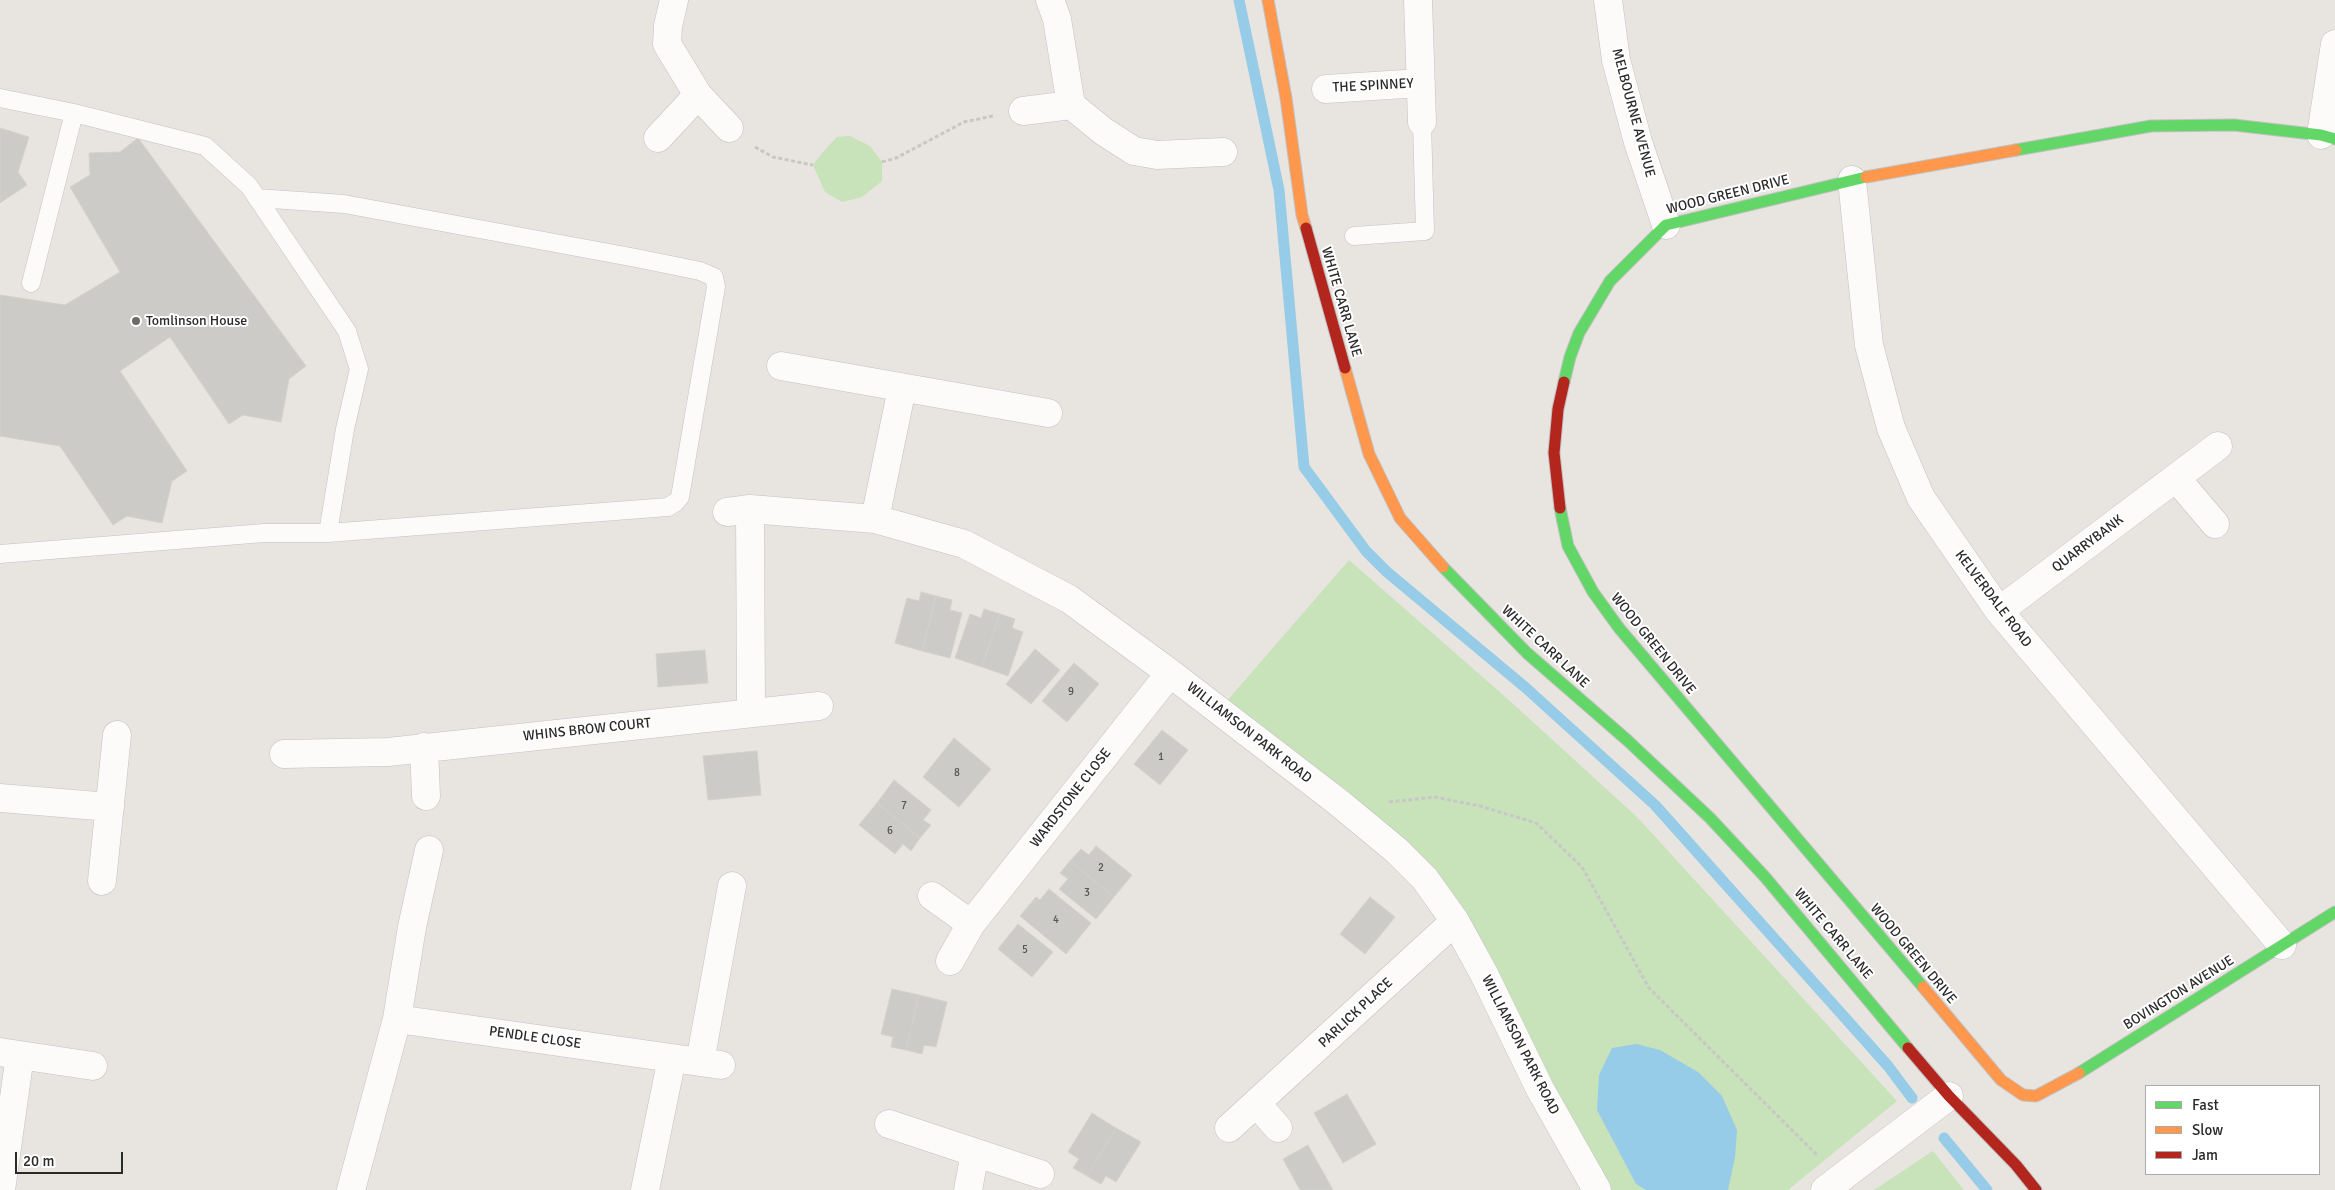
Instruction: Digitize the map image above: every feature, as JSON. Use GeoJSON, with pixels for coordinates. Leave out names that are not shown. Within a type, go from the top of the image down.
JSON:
{"type":"FeatureCollection","features":[{"type":"Feature","properties":{"kind":"street"},"geometry":{"type":"LineString","coordinates":[[674,0],[668,26],[667,44],[698,95],[729,128]]}},
{"type":"Feature","properties":{"kind":"street"},"geometry":{"type":"LineString","coordinates":[[1050,0],[1058,18],[1071,105],[1103,131],[1134,151],[1158,155],[1223,152]]}},
{"type":"Feature","properties":{"kind":"street","name":"WHITE CARR LANE"},"geometry":{"type":"LineString","coordinates":[[1268,0],[1286,98],[1302,215],[1369,454],[1400,518],[1426,550],[1527,653],[1627,740],[1710,818],[1765,877],[1948,1096],[2010,1159],[2036,1190]]}},
{"type":"Feature","properties":{"kind":"street","name":"THE SPINNEY"},"geometry":{"type":"LineString","coordinates":[[1418,0],[1422,122]]}},
{"type":"Feature","properties":{"kind":"street","name":"MELBOURNE AVENUE"},"geometry":{"type":"LineString","coordinates":[[1608,0],[1616,60],[1638,142],[1666,225]]}},
{"type":"Feature","properties":{"kind":"street"},"geometry":{"type":"LineString","coordinates":[[2328,137],[2335,44]]}},
{"type":"Feature","properties":{"kind":"street","name":"THE SPINNEY"},"geometry":{"type":"LineString","coordinates":[[1326,89],[1421,83]]}},
{"type":"Feature","properties":{"kind":"street"},"geometry":{"type":"LineString","coordinates":[[658,138],[698,95]]}},
{"type":"Feature","properties":{"kind":"street"},"geometry":{"type":"LineString","coordinates":[[1023,111],[1071,105]]}},
{"type":"Feature","properties":{"kind":"street","name":"WOOD GREEN DRIVE"},"geometry":{"type":"LineString","coordinates":[[2036,1096],[2023,1095],[2001,1080],[1618,628],[1593,592],[1568,546],[1557,496],[1554,453],[1558,409],[1570,356],[1579,333],[1610,281],[1666,225],[1852,180],[2151,126],[2234,125],[2328,137]]}},
{"type":"Feature","properties":{"kind":"street","name":"KELVERDALE ROAD"},"geometry":{"type":"LineString","coordinates":[[1852,180],[1869,345],[1891,428],[1921,498],[1999,611],[2282,945]]}},
{"type":"Feature","properties":{"kind":"street"},"geometry":{"type":"LineString","coordinates":[[781,366],[1048,413]]}},
{"type":"Feature","properties":{"kind":"street"},"geometry":{"type":"LineString","coordinates":[[875,519],[902,388]]}},
{"type":"Feature","properties":{"kind":"street","name":"QUARRYBANK"},"geometry":{"type":"LineString","coordinates":[[1999,611],[2218,446]]}},
{"type":"Feature","properties":{"kind":"street"},"geometry":{"type":"LineString","coordinates":[[2176,478],[2215,524]]}},
{"type":"Feature","properties":{"kind":"street","name":"WILLIAMSON PARK ROAD"},"geometry":{"type":"LineString","coordinates":[[751,713],[738,510],[875,519],[964,544],[1069,599],[1170,672],[1357,818],[1396,850],[1425,879],[1455,921],[1484,974],[1540,1089],[1597,1190]]}},
{"type":"Feature","properties":{"kind":"street","name":"WARDSTONE CLOSE"},"geometry":{"type":"LineString","coordinates":[[950,961],[971,924],[1170,672]]}},
{"type":"Feature","properties":{"kind":"street","name":"WHINS BROW COURT"},"geometry":{"type":"LineString","coordinates":[[284,754],[388,752],[424,746],[819,706]]}},
{"type":"Feature","properties":{"kind":"street"},"geometry":{"type":"LineString","coordinates":[[102,881],[117,735]]}},
{"type":"Feature","properties":{"kind":"street"},"geometry":{"type":"LineString","coordinates":[[424,746],[426,796]]}},
{"type":"Feature","properties":{"kind":"street"},"geometry":{"type":"LineString","coordinates":[[0,798],[110,806]]}},
{"type":"Feature","properties":{"kind":"street"},"geometry":{"type":"LineString","coordinates":[[351,1190],[397,1019],[412,926],[429,850]]}},
{"type":"Feature","properties":{"kind":"street","name":"PENDLE CLOSE"},"geometry":{"type":"LineString","coordinates":[[397,1019],[710,1063],[732,886]]}},
{"type":"Feature","properties":{"kind":"street"},"geometry":{"type":"LineString","coordinates":[[932,896],[971,924]]}},
{"type":"Feature","properties":{"kind":"street","name":"BOVINGTON AVENUE"},"geometry":{"type":"LineString","coordinates":[[2036,1096],[2080,1072],[2335,912]]}},
{"type":"Feature","properties":{"kind":"street","name":"PARLICK PLACE"},"geometry":{"type":"LineString","coordinates":[[1229,1128],[1455,921]]}},
{"type":"Feature","properties":{"kind":"street"},"geometry":{"type":"LineString","coordinates":[[1,1190],[10,1053],[93,1066]]}},
{"type":"Feature","properties":{"kind":"street"},"geometry":{"type":"LineString","coordinates":[[645,1190],[672,1058]]}},
{"type":"Feature","properties":{"kind":"street"},"geometry":{"type":"LineString","coordinates":[[1834,1184],[1948,1096]]}},
{"type":"Feature","properties":{"kind":"street"},"geometry":{"type":"LineString","coordinates":[[1257,1104],[1278,1128]]}},
{"type":"Feature","properties":{"kind":"street"},"geometry":{"type":"LineString","coordinates":[[889,1124],[1040,1174]]}},
{"type":"Feature","properties":{"kind":"street"},"geometry":{"type":"LineString","coordinates":[[968,1190],[974,1153]]}},
{"type":"Feature","properties":{"kind":"lane"},"geometry":{"type":"LineString","coordinates":[[0,98],[74,113],[205,146],[249,186],[347,331],[359,369],[345,429],[328,533]]}},
{"type":"Feature","properties":{"kind":"lane"},"geometry":{"type":"LineString","coordinates":[[31,283],[74,113]]}},
{"type":"Feature","properties":{"kind":"lane"},"geometry":{"type":"LineString","coordinates":[[1354,236],[1425,231],[1422,122]]}},
{"type":"Feature","properties":{"kind":"lane"},"geometry":{"type":"LineString","coordinates":[[0,554],[264,533],[328,533],[668,507],[680,497],[716,287],[714,277],[700,271],[636,258],[344,204],[257,198]]}},
{"type":"Feature","properties":{"kind":"path"},"geometry":{"type":"LineString","coordinates":[[882,162],[896,158],[964,122],[1023,111]]}},
{"type":"Feature","properties":{"kind":"path"},"geometry":{"type":"LineString","coordinates":[[729,128],[740,139],[773,157],[813,165]]}},
{"type":"Feature","properties":{"kind":"path"},"geometry":{"type":"LineString","coordinates":[[1357,818],[1393,800],[1435,797],[1480,806],[1536,823],[1582,867],[1649,988],[1741,1082],[1834,1184]]}},
{"type":"Feature","properties":{"kind":"green space"},"geometry":{"type":"Polygon","coordinates":[[[850,136],[870,146],[882,162],[882,181],[862,197],[842,202],[825,192],[813,165],[837,137],[850,136]]]}},
{"type":"Feature","properties":{"kind":"green space"},"geometry":{"type":"Polygon","coordinates":[[[1349,560],[1510,701],[1637,817],[1897,1101],[1788,1190],[1597,1190],[1455,921],[1219,710],[1349,560]]]}},
{"type":"Feature","properties":{"kind":"green space"},"geometry":{"type":"Polygon","coordinates":[[[1933,1151],[1964,1190],[1874,1190],[1933,1151]]]}},
{"type":"Feature","properties":{"kind":"water"},"geometry":{"type":"Polygon","coordinates":[[[1636,1044],[1660,1050],[1698,1072],[1722,1096],[1737,1130],[1735,1157],[1728,1190],[1646,1190],[1636,1184],[1597,1110],[1599,1075],[1612,1048],[1636,1044]]]}},
{"type":"Feature","properties":{"kind":"building"},"geometry":{"type":"Polygon","coordinates":[[[0,128],[29,137],[18,172],[27,185],[0,203],[0,128]]]}},
{"type":"Feature","properties":{"kind":"building","name":"Tomlinson House"},"geometry":{"type":"Polygon","coordinates":[[[138,138],[306,366],[289,379],[281,422],[243,415],[229,424],[170,337],[120,371],[187,471],[172,481],[162,523],[127,516],[113,525],[60,446],[0,436],[0,295],[65,305],[120,272],[70,187],[90,175],[89,153],[120,152],[138,138]]]}},
{"type":"Feature","properties":{"kind":"building"},"geometry":{"type":"Polygon","coordinates":[[[921,592],[936,596],[922,651],[895,643],[907,598],[919,601],[921,592]]]}},
{"type":"Feature","properties":{"kind":"building"},"geometry":{"type":"Polygon","coordinates":[[[936,596],[952,600],[950,610],[962,613],[950,658],[922,651],[936,596]]]}},
{"type":"Feature","properties":{"kind":"building"},"geometry":{"type":"Polygon","coordinates":[[[984,609],[1000,614],[982,667],[955,658],[970,614],[981,618],[984,609]]]}},
{"type":"Feature","properties":{"kind":"building"},"geometry":{"type":"Polygon","coordinates":[[[1000,614],[1015,619],[1012,628],[1023,632],[1008,676],[982,667],[1000,614]]]}},
{"type":"Feature","properties":{"kind":"building"},"geometry":{"type":"Polygon","coordinates":[[[1035,649],[1060,670],[1031,704],[1006,684],[1035,649]]]}},
{"type":"Feature","properties":{"kind":"building"},"geometry":{"type":"Polygon","coordinates":[[[705,650],[708,683],[658,687],[656,654],[705,650]]]}},
{"type":"Feature","properties":{"kind":"building"},"geometry":{"type":"Polygon","coordinates":[[[1074,663],[1099,684],[1067,722],[1042,701],[1074,663]]]}},
{"type":"Feature","properties":{"kind":"building"},"geometry":{"type":"Polygon","coordinates":[[[1162,730],[1188,750],[1160,785],[1134,764],[1162,730]]]}},
{"type":"Feature","properties":{"kind":"building"},"geometry":{"type":"Polygon","coordinates":[[[954,738],[991,769],[959,807],[923,777],[954,738]]]}},
{"type":"Feature","properties":{"kind":"building"},"geometry":{"type":"Polygon","coordinates":[[[757,751],[761,795],[708,800],[703,756],[757,751]]]}},
{"type":"Feature","properties":{"kind":"building"},"geometry":{"type":"Polygon","coordinates":[[[894,780],[931,810],[923,820],[931,825],[920,838],[877,803],[894,780]]]}},
{"type":"Feature","properties":{"kind":"building"},"geometry":{"type":"Polygon","coordinates":[[[877,803],[920,838],[911,851],[903,844],[895,854],[859,825],[877,803]]]}},
{"type":"Feature","properties":{"kind":"building"},"geometry":{"type":"Polygon","coordinates":[[[1096,846],[1132,875],[1114,897],[1070,861],[1081,849],[1089,855],[1096,846]]]}},
{"type":"Feature","properties":{"kind":"building"},"geometry":{"type":"Polygon","coordinates":[[[1070,861],[1114,897],[1096,919],[1059,889],[1068,879],[1060,873],[1070,861]]]}},
{"type":"Feature","properties":{"kind":"building"},"geometry":{"type":"Polygon","coordinates":[[[1049,889],[1091,923],[1066,954],[1020,916],[1036,897],[1040,900],[1049,889]]]}},
{"type":"Feature","properties":{"kind":"building"},"geometry":{"type":"Polygon","coordinates":[[[1370,897],[1395,917],[1365,954],[1340,934],[1370,897]]]}},
{"type":"Feature","properties":{"kind":"building"},"geometry":{"type":"Polygon","coordinates":[[[1018,924],[1053,952],[1032,977],[998,949],[1018,924]]]}},
{"type":"Feature","properties":{"kind":"building"},"geometry":{"type":"Polygon","coordinates":[[[892,989],[919,995],[906,1050],[891,1047],[893,1037],[881,1034],[892,989]]]}},
{"type":"Feature","properties":{"kind":"building"},"geometry":{"type":"Polygon","coordinates":[[[919,995],[947,1002],[936,1047],[924,1045],[922,1054],[906,1050],[919,995]]]}},
{"type":"Feature","properties":{"kind":"building"},"geometry":{"type":"Polygon","coordinates":[[[1347,1094],[1376,1144],[1343,1163],[1314,1113],[1347,1094]]]}},
{"type":"Feature","properties":{"kind":"building"},"geometry":{"type":"Polygon","coordinates":[[[1092,1113],[1116,1128],[1087,1176],[1073,1168],[1079,1159],[1068,1152],[1092,1113]]]}},
{"type":"Feature","properties":{"kind":"building"},"geometry":{"type":"Polygon","coordinates":[[[1116,1128],[1141,1142],[1116,1182],[1106,1176],[1101,1184],[1087,1176],[1116,1128]]]}},
{"type":"Feature","properties":{"kind":"building"},"geometry":{"type":"Polygon","coordinates":[[[1308,1145],[1333,1190],[1300,1190],[1283,1159],[1308,1145]]]}},
{"type":"Feature","properties":{"kind":"waterway"},"geometry":{"type":"LineString","coordinates":[[1239,0],[1279,190],[1304,467],[1366,551],[1387,572],[1526,688],[1655,805],[1888,1066],[1912,1098]]}},
{"type":"Feature","properties":{"kind":"waterway"},"geometry":{"type":"LineString","coordinates":[[1944,1138],[1987,1190]]}},
{"type":"Feature","properties":{"kind":"traffic: fast"},"geometry":{"type":"LineString","coordinates":[[2016,150],[2151,126],[2234,125],[2321,135],[2335,139]]}},
{"type":"Feature","properties":{"kind":"traffic: fast"},"geometry":{"type":"LineString","coordinates":[[1564,382],[1570,357],[1579,333],[1610,281],[1666,225],[1866,177]]}},
{"type":"Feature","properties":{"kind":"traffic: fast"},"geometry":{"type":"LineString","coordinates":[[1560,508],[1568,546],[1593,592],[1619,628],[1923,987]]}},
{"type":"Feature","properties":{"kind":"traffic: fast"},"geometry":{"type":"LineString","coordinates":[[1443,567],[1527,653],[1627,740],[1710,818],[1765,877],[1908,1048]]}},
{"type":"Feature","properties":{"kind":"traffic: fast"},"geometry":{"type":"LineString","coordinates":[[2079,1073],[2335,912]]}},
{"type":"Feature","properties":{"kind":"traffic: slow"},"geometry":{"type":"LineString","coordinates":[[1268,0],[1286,98],[1302,215],[1306,228]]}},
{"type":"Feature","properties":{"kind":"traffic: slow"},"geometry":{"type":"LineString","coordinates":[[1866,177],[2016,150]]}},
{"type":"Feature","properties":{"kind":"traffic: slow"},"geometry":{"type":"LineString","coordinates":[[1345,368],[1369,454],[1400,518],[1443,567]]}},
{"type":"Feature","properties":{"kind":"traffic: slow"},"geometry":{"type":"LineString","coordinates":[[1923,987],[2001,1080],[2023,1095],[2036,1096],[2079,1073]]}},
{"type":"Feature","properties":{"kind":"traffic: jam"},"geometry":{"type":"LineString","coordinates":[[1306,228],[1345,368]]}},
{"type":"Feature","properties":{"kind":"traffic: jam"},"geometry":{"type":"LineString","coordinates":[[1560,508],[1554,453],[1558,409],[1564,382]]}},
{"type":"Feature","properties":{"kind":"traffic: jam"},"geometry":{"type":"LineString","coordinates":[[1908,1048],[1949,1096],[2016,1165],[2036,1190]]}},
{"type":"Feature","properties":{"kind":"place","name":"Tomlinson House"},"geometry":{"type":"Point","coordinates":[136,321]}}]}
